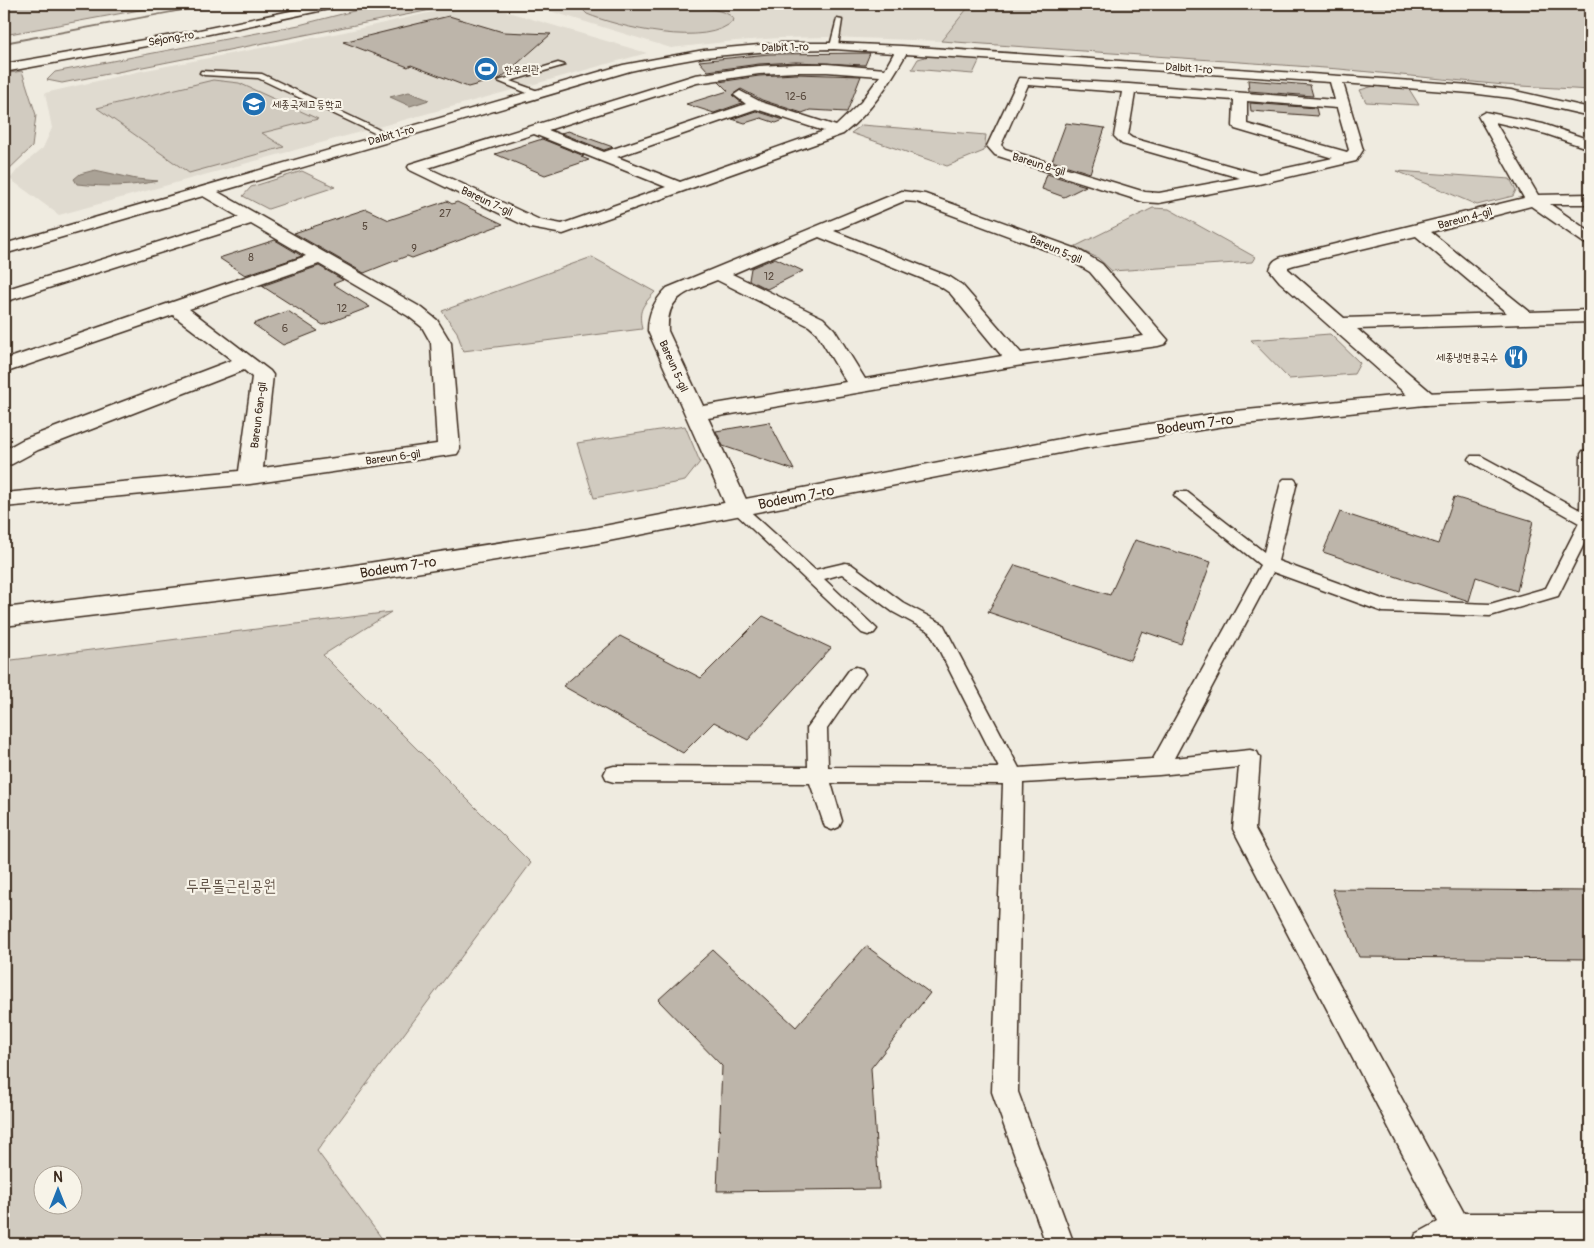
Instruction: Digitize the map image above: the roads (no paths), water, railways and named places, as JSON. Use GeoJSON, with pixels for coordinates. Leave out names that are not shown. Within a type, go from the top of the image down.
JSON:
{"type":"FeatureCollection","features":[{"type":"Feature","properties":{"kind":"main road","name":"Sejong-ro"},"geometry":{"type":"LineString","coordinates":[[4,70],[190,35],[338,4]]}},
{"type":"Feature","properties":{"kind":"main road","name":"Sejong-ro"},"geometry":{"type":"LineString","coordinates":[[4,60],[190,25],[262,8],[244,12]]}},
{"type":"Feature","properties":{"kind":"main road","name":"Dalbit 1-ro"},"geometry":{"type":"LineString","coordinates":[[4,249],[535,93],[627,68],[678,56],[753,48],[834,46],[1335,79],[1510,94],[1590,112]]}},
{"type":"Feature","properties":{"kind":"main road"},"geometry":{"type":"LineString","coordinates":[[889,73],[902,50]]}},
{"type":"Feature","properties":{"kind":"main road","name":"Bareun 7-gil"},"geometry":{"type":"LineString","coordinates":[[796,68],[835,68],[889,73],[853,121],[838,131],[574,226],[556,228],[536,224],[415,167],[673,86],[712,76],[759,70],[796,68]]}},
{"type":"Feature","properties":{"kind":"main road"},"geometry":{"type":"LineString","coordinates":[[712,76],[756,105],[838,131]]}},
{"type":"Feature","properties":{"kind":"main road"},"geometry":{"type":"LineString","coordinates":[[1241,97],[1240,126],[1350,158],[1356,150],[1335,79]]}},
{"type":"Feature","properties":{"kind":"main road","name":"Bareun 8-gil"},"geometry":{"type":"LineString","coordinates":[[1341,104],[1023,81],[994,146],[1000,152],[1144,197],[1159,198],[1259,179],[1350,158]]}},
{"type":"Feature","properties":{"kind":"main road","name":"Bareun 8-gil"},"geometry":{"type":"LineString","coordinates":[[1129,88],[1121,136],[1127,141],[1259,179]]}},
{"type":"Feature","properties":{"kind":"main road"},"geometry":{"type":"LineString","coordinates":[[603,157],[756,105]]}},
{"type":"Feature","properties":{"kind":"main road"},"geometry":{"type":"LineString","coordinates":[[1590,145],[1566,134],[1534,125],[1485,116],[1533,200],[1590,239]]}},
{"type":"Feature","properties":{"kind":"main road"},"geometry":{"type":"LineString","coordinates":[[533,129],[679,188]]}},
{"type":"Feature","properties":{"kind":"main road","name":"Bareun 6-gil"},"geometry":{"type":"LineString","coordinates":[[4,500],[250,477],[449,449],[441,343],[430,324],[416,312],[204,190]]}},
{"type":"Feature","properties":{"kind":"main road","name":"Bareun 5-gil"},"geometry":{"type":"LineString","coordinates":[[696,414],[1016,360],[1158,340],[1096,268],[1085,260],[1071,253],[919,197],[902,196],[673,292],[662,304],[657,317],[658,331],[738,508]]}},
{"type":"Feature","properties":{"kind":"main road","name":"Bareun 4-gil"},"geometry":{"type":"LineString","coordinates":[[1425,399],[1286,278],[1279,270],[1280,264],[1533,200],[1590,199]]}},
{"type":"Feature","properties":{"kind":"main road"},"geometry":{"type":"LineString","coordinates":[[4,296],[252,218]]}},
{"type":"Feature","properties":{"kind":"main road"},"geometry":{"type":"LineString","coordinates":[[1419,230],[1525,318]]}},
{"type":"Feature","properties":{"kind":"main road"},"geometry":{"type":"LineString","coordinates":[[820,231],[944,282],[956,289],[1016,360]]}},
{"type":"Feature","properties":{"kind":"main road"},"geometry":{"type":"LineString","coordinates":[[4,366],[322,257]]}},
{"type":"Feature","properties":{"kind":"main road"},"geometry":{"type":"LineString","coordinates":[[716,273],[816,322],[824,329],[859,387]]}},
{"type":"Feature","properties":{"kind":"main road","name":"Bareun 6an-gil"},"geometry":{"type":"LineString","coordinates":[[175,307],[263,375],[250,477]]}},
{"type":"Feature","properties":{"kind":"main road"},"geometry":{"type":"LineString","coordinates":[[1340,324],[1590,316]]}},
{"type":"Feature","properties":{"kind":"main road"},"geometry":{"type":"LineString","coordinates":[[4,459],[30,445],[246,362]]}},
{"type":"Feature","properties":{"kind":"main road","name":"Bodeum 7-ro"},"geometry":{"type":"LineString","coordinates":[[4,617],[323,579],[588,537],[1086,441],[1225,419],[1425,399],[1590,392]]}},
{"type":"Feature","properties":{"kind":"lane"},"geometry":{"type":"LineString","coordinates":[[834,46],[839,20]]}},
{"type":"Feature","properties":{"kind":"lane"},"geometry":{"type":"LineString","coordinates":[[535,93],[502,81],[561,64]]}},
{"type":"Feature","properties":{"kind":"lane"},"geometry":{"type":"LineString","coordinates":[[204,73],[259,76],[388,136]]}},
{"type":"Feature","properties":{"kind":"lane"},"geometry":{"type":"LineString","coordinates":[[1182,495],[1269,564],[1383,606],[1490,610],[1552,592],[1589,522],[1588,454]]}},
{"type":"Feature","properties":{"kind":"lane"},"geometry":{"type":"LineString","coordinates":[[1476,459],[1589,522]]}},
{"type":"Feature","properties":{"kind":"lane"},"geometry":{"type":"LineString","coordinates":[[1159,767],[1269,564],[1290,482]]}},
{"type":"Feature","properties":{"kind":"lane"},"geometry":{"type":"LineString","coordinates":[[738,508],[868,629]]}},
{"type":"Feature","properties":{"kind":"lane"},"geometry":{"type":"LineString","coordinates":[[812,576],[845,568],[899,608],[937,628],[1013,776],[1005,1092],[1060,1244]]}},
{"type":"Feature","properties":{"kind":"lane"},"geometry":{"type":"LineString","coordinates":[[832,821],[818,775],[817,728],[856,674]]}},
{"type":"Feature","properties":{"kind":"lane"},"geometry":{"type":"LineString","coordinates":[[614,774],[1013,776],[1159,767],[1250,758],[1244,829],[1461,1236]]}},
{"type":"Feature","properties":{"kind":"lane"},"geometry":{"type":"LineString","coordinates":[[1426,1244],[1461,1236],[1590,1227]]}},
{"type":"Feature","properties":{"kind":"waterway"},"geometry":{"type":"LineString","coordinates":[[4,43],[217,4]]}},
{"type":"Feature","properties":{"kind":"place","name":"한우리관"},"geometry":{"type":"Point","coordinates":[486,69]}},
{"type":"Feature","properties":{"kind":"place","name":"세종국제고등학교"},"geometry":{"type":"Point","coordinates":[254,104]}},
{"type":"Feature","properties":{"kind":"place","name":"세종냉면콩국수"},"geometry":{"type":"Point","coordinates":[1516,357]}},
{"type":"Feature","properties":{"kind":"park label","name":"두루뜰근린공원"},"geometry":{"type":"Point","coordinates":[231,885]}}]}
